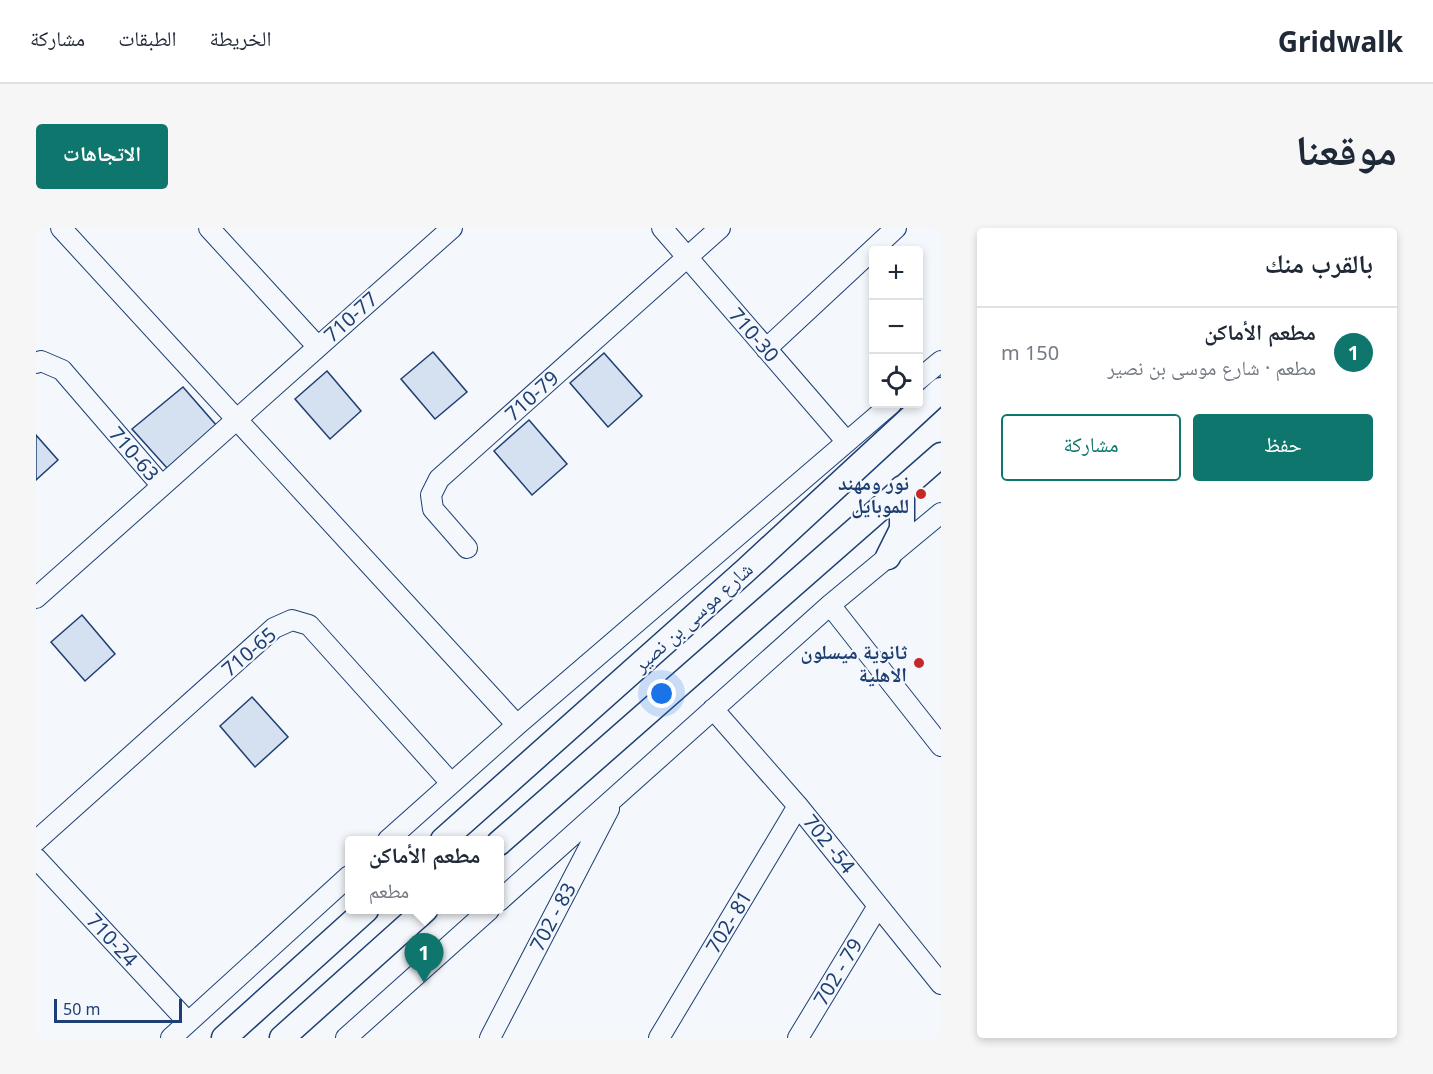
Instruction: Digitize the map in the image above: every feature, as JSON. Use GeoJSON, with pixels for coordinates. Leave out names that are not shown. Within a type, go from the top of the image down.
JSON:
{"type":"FeatureCollection","features":[{"type":"Feature","properties":{"kind":"main road","name":"شارع موسى بن نصير"},"geometry":{"type":"LineString","coordinates":[[447,836],[745,571],[941,390]]}},
{"type":"Feature","properties":{"kind":"main road","name":"شارع موسى بن نصير"},"geometry":{"type":"LineString","coordinates":[[504,839],[941,454]]}},
{"type":"Feature","properties":{"kind":"main road"},"geometry":{"type":"LineString","coordinates":[[888,556],[902,529],[902,488]]}},
{"type":"Feature","properties":{"kind":"main road"},"geometry":{"type":"LineString","coordinates":[[224,1038],[360,914]]}},
{"type":"Feature","properties":{"kind":"main road"},"geometry":{"type":"LineString","coordinates":[[282,1038],[419,914]]}},
{"type":"Feature","properties":{"kind":"street"},"geometry":{"type":"LineString","coordinates":[[61,228],[517,725]]}},
{"type":"Feature","properties":{"kind":"street","name":"710-77"},"geometry":{"type":"LineString","coordinates":[[210,228],[318,347],[452,228]]}},
{"type":"Feature","properties":{"kind":"street","name":"710-30"},"geometry":{"type":"LineString","coordinates":[[662,228],[847,442]]}},
{"type":"Feature","properties":{"kind":"street","name":"710-79"},"geometry":{"type":"LineString","coordinates":[[467,548],[433,509],[430,495],[439,479],[720,228]]}},
{"type":"Feature","properties":{"kind":"street"},"geometry":{"type":"LineString","coordinates":[[766,349],[896,228]]}},
{"type":"Feature","properties":{"kind":"street"},"geometry":{"type":"LineString","coordinates":[[162,486],[318,347]]}},
{"type":"Feature","properties":{"kind":"street","name":"710-63"},"geometry":{"type":"LineString","coordinates":[[36,363],[41,361],[62,370],[162,486],[36,598]]}},
{"type":"Feature","properties":{"kind":"street"},"geometry":{"type":"LineString","coordinates":[[923,376],[941,361]]}},
{"type":"Feature","properties":{"kind":"street"},"geometry":{"type":"LineString","coordinates":[[392,836],[517,725],[886,408]]}},
{"type":"Feature","properties":{"kind":"street"},"geometry":{"type":"LineString","coordinates":[[504,897],[830,605],[941,513]]}},
{"type":"Feature","properties":{"kind":"street"},"geometry":{"type":"LineString","coordinates":[[830,605],[941,746]]}},
{"type":"Feature","properties":{"kind":"street","name":"710-65"},"geometry":{"type":"LineString","coordinates":[[36,841],[274,628],[292,620],[309,625],[451,783]]}},
{"type":"Feature","properties":{"kind":"street","name":"702 -54"},"geometry":{"type":"LineString","coordinates":[[713,709],[798,806],[941,984]]}},
{"type":"Feature","properties":{"kind":"street","name":"702 - 83"},"geometry":{"type":"LineString","coordinates":[[490,1038],[616,797]]}},
{"type":"Feature","properties":{"kind":"street","name":"702- 81"},"geometry":{"type":"LineString","coordinates":[[659,1038],[798,806]]}},
{"type":"Feature","properties":{"kind":"street","name":"710-24"},"geometry":{"type":"LineString","coordinates":[[36,858],[188,1022]]}},
{"type":"Feature","properties":{"kind":"street"},"geometry":{"type":"LineString","coordinates":[[171,1038],[345,880]]}},
{"type":"Feature","properties":{"kind":"street","name":"702 - 79"},"geometry":{"type":"LineString","coordinates":[[798,1038],[878,906]]}},
{"type":"Feature","properties":{"kind":"street"},"geometry":{"type":"LineString","coordinates":[[346,1038],[483,914]]}},
{"type":"Feature","properties":{"kind":"street"},"geometry":{"type":"LineString","coordinates":[[356,1038],[366,1019]]}},
{"type":"Feature","properties":{"kind":"building"},"geometry":{"type":"Polygon","coordinates":[[[433,352],[467,392],[435,419],[401,379],[433,352]]]}},
{"type":"Feature","properties":{"kind":"building"},"geometry":{"type":"Polygon","coordinates":[[[604,353],[642,396],[608,427],[570,383],[604,353]]]}},
{"type":"Feature","properties":{"kind":"building"},"geometry":{"type":"Polygon","coordinates":[[[327,371],[361,411],[330,439],[295,399],[327,371]]]}},
{"type":"Feature","properties":{"kind":"building"},"geometry":{"type":"Polygon","coordinates":[[[183,387],[217,426],[167,468],[132,429],[183,387]]]}},
{"type":"Feature","properties":{"kind":"building"},"geometry":{"type":"Polygon","coordinates":[[[529,420],[567,464],[532,495],[494,451],[529,420]]]}},
{"type":"Feature","properties":{"kind":"building"},"geometry":{"type":"Polygon","coordinates":[[[36,435],[58,460],[36,480],[36,435]]]}},
{"type":"Feature","properties":{"kind":"building"},"geometry":{"type":"Polygon","coordinates":[[[82,615],[115,654],[85,681],[51,642],[82,615]]]}},
{"type":"Feature","properties":{"kind":"building"},"geometry":{"type":"Polygon","coordinates":[[[252,697],[288,737],[255,767],[220,726],[252,697]]]}},
{"type":"Feature","properties":{"kind":"place","name":"نور ومهند للموبايل"},"geometry":{"type":"Point","coordinates":[921,494]}},
{"type":"Feature","properties":{"kind":"place","name":"ثانوية ميسلون الاهلية"},"geometry":{"type":"Point","coordinates":[919,663]}},
{"type":"Feature","properties":{"kind":"place","name":"مطعم الأماكن"},"geometry":{"type":"Point","coordinates":[424,983]}}]}
